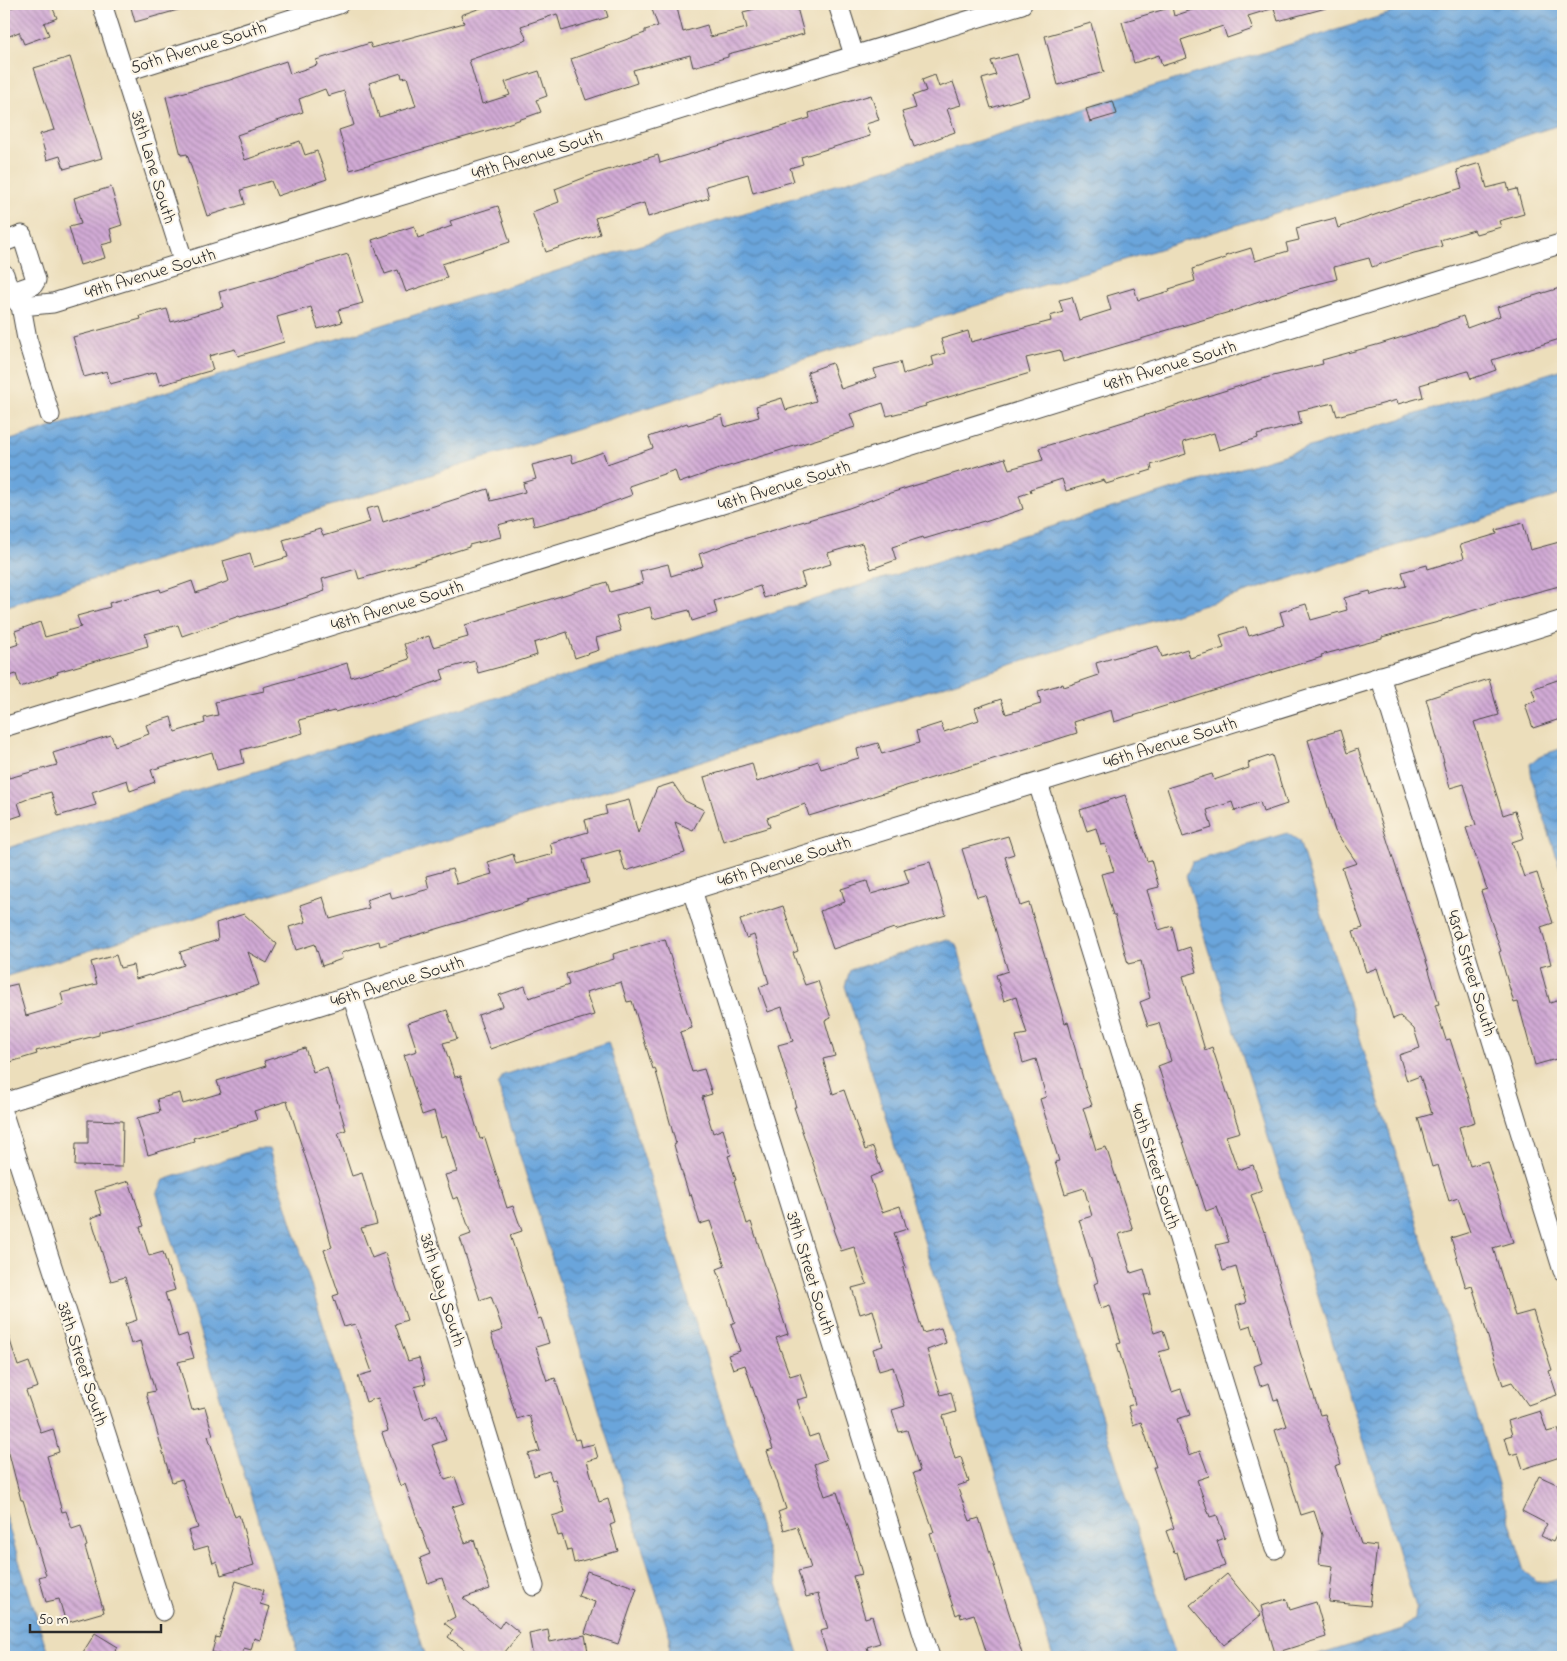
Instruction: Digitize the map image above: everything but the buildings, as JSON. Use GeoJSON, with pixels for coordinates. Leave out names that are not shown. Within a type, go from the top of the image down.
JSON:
{"type":"FeatureCollection","features":[{"type":"Feature","properties":{"kind":"street","name":"50th Avenue South"},"geometry":{"type":"LineString","coordinates":[[102,4],[124,72],[318,7],[340,4]]}},
{"type":"Feature","properties":{"kind":"street"},"geometry":{"type":"LineString","coordinates":[[838,4],[854,55]]}},
{"type":"Feature","properties":{"kind":"street","name":"49th Avenue South"},"geometry":{"type":"LineString","coordinates":[[11,298],[52,303],[1022,4]]}},
{"type":"Feature","properties":{"kind":"street","name":"38th Lane South"},"geometry":{"type":"LineString","coordinates":[[124,72],[184,263]]}},
{"type":"Feature","properties":{"kind":"street"},"geometry":{"type":"LineString","coordinates":[[4,242],[27,234],[36,280],[33,285],[11,298]]}},
{"type":"Feature","properties":{"kind":"street","name":"48th Avenue South"},"geometry":{"type":"LineString","coordinates":[[4,727],[1563,244]]}},
{"type":"Feature","properties":{"kind":"street"},"geometry":{"type":"LineString","coordinates":[[4,274],[27,339],[50,415]]}},
{"type":"Feature","properties":{"kind":"street","name":"46th Avenue South"},"geometry":{"type":"LineString","coordinates":[[4,1103],[1563,620]]}},
{"type":"Feature","properties":{"kind":"street","name":"43rd Street South"},"geometry":{"type":"LineString","coordinates":[[1380,676],[1563,1271]]}},
{"type":"Feature","properties":{"kind":"street","name":"40th Street South"},"geometry":{"type":"LineString","coordinates":[[1038,783],[1274,1549]]}},
{"type":"Feature","properties":{"kind":"street","name":"39th Street South"},"geometry":{"type":"LineString","coordinates":[[692,890],[930,1657]]}},
{"type":"Feature","properties":{"kind":"street","name":"38th Way South"},"geometry":{"type":"LineString","coordinates":[[352,995],[534,1586]]}},
{"type":"Feature","properties":{"kind":"street","name":"38th Street South"},"geometry":{"type":"LineString","coordinates":[[4,1117],[163,1611]]}},
{"type":"Feature","properties":{"kind":"water"},"geometry":{"type":"Polygon","coordinates":[[[1420,4],[1563,4],[1563,124],[4,607],[4,442],[1420,4]]]}},
{"type":"Feature","properties":{"kind":"water"},"geometry":{"type":"Polygon","coordinates":[[[1563,369],[1563,494],[4,977],[4,849],[1563,369]]]}},
{"type":"Feature","properties":{"kind":"water"},"geometry":{"type":"Polygon","coordinates":[[[1563,748],[1563,877],[1532,779],[1530,764],[1539,756],[1563,748]]]}},
{"type":"Feature","properties":{"kind":"water"},"geometry":{"type":"Polygon","coordinates":[[[1287,833],[1299,841],[1525,1571],[1536,1582],[1549,1582],[1563,1578],[1563,1657],[1312,1657],[1403,1629],[1415,1619],[1416,1607],[1186,876],[1192,862],[1287,833]]]}},
{"type":"Feature","properties":{"kind":"water"},"geometry":{"type":"Polygon","coordinates":[[[947,939],[956,944],[1176,1657],[1053,1657],[845,986],[850,970],[947,939]]]}},
{"type":"Feature","properties":{"kind":"water"},"geometry":{"type":"Polygon","coordinates":[[[608,1042],[800,1657],[669,1657],[670,1637],[498,1085],[503,1075],[608,1042]]]}},
{"type":"Feature","properties":{"kind":"water"},"geometry":{"type":"Polygon","coordinates":[[[256,1149],[269,1149],[426,1657],[288,1657],[296,1650],[295,1638],[157,1194],[164,1180],[256,1149]]]}},
{"type":"Feature","properties":{"kind":"water"},"geometry":{"type":"Polygon","coordinates":[[[4,1512],[49,1657],[4,1657],[4,1512]]]}}]}
